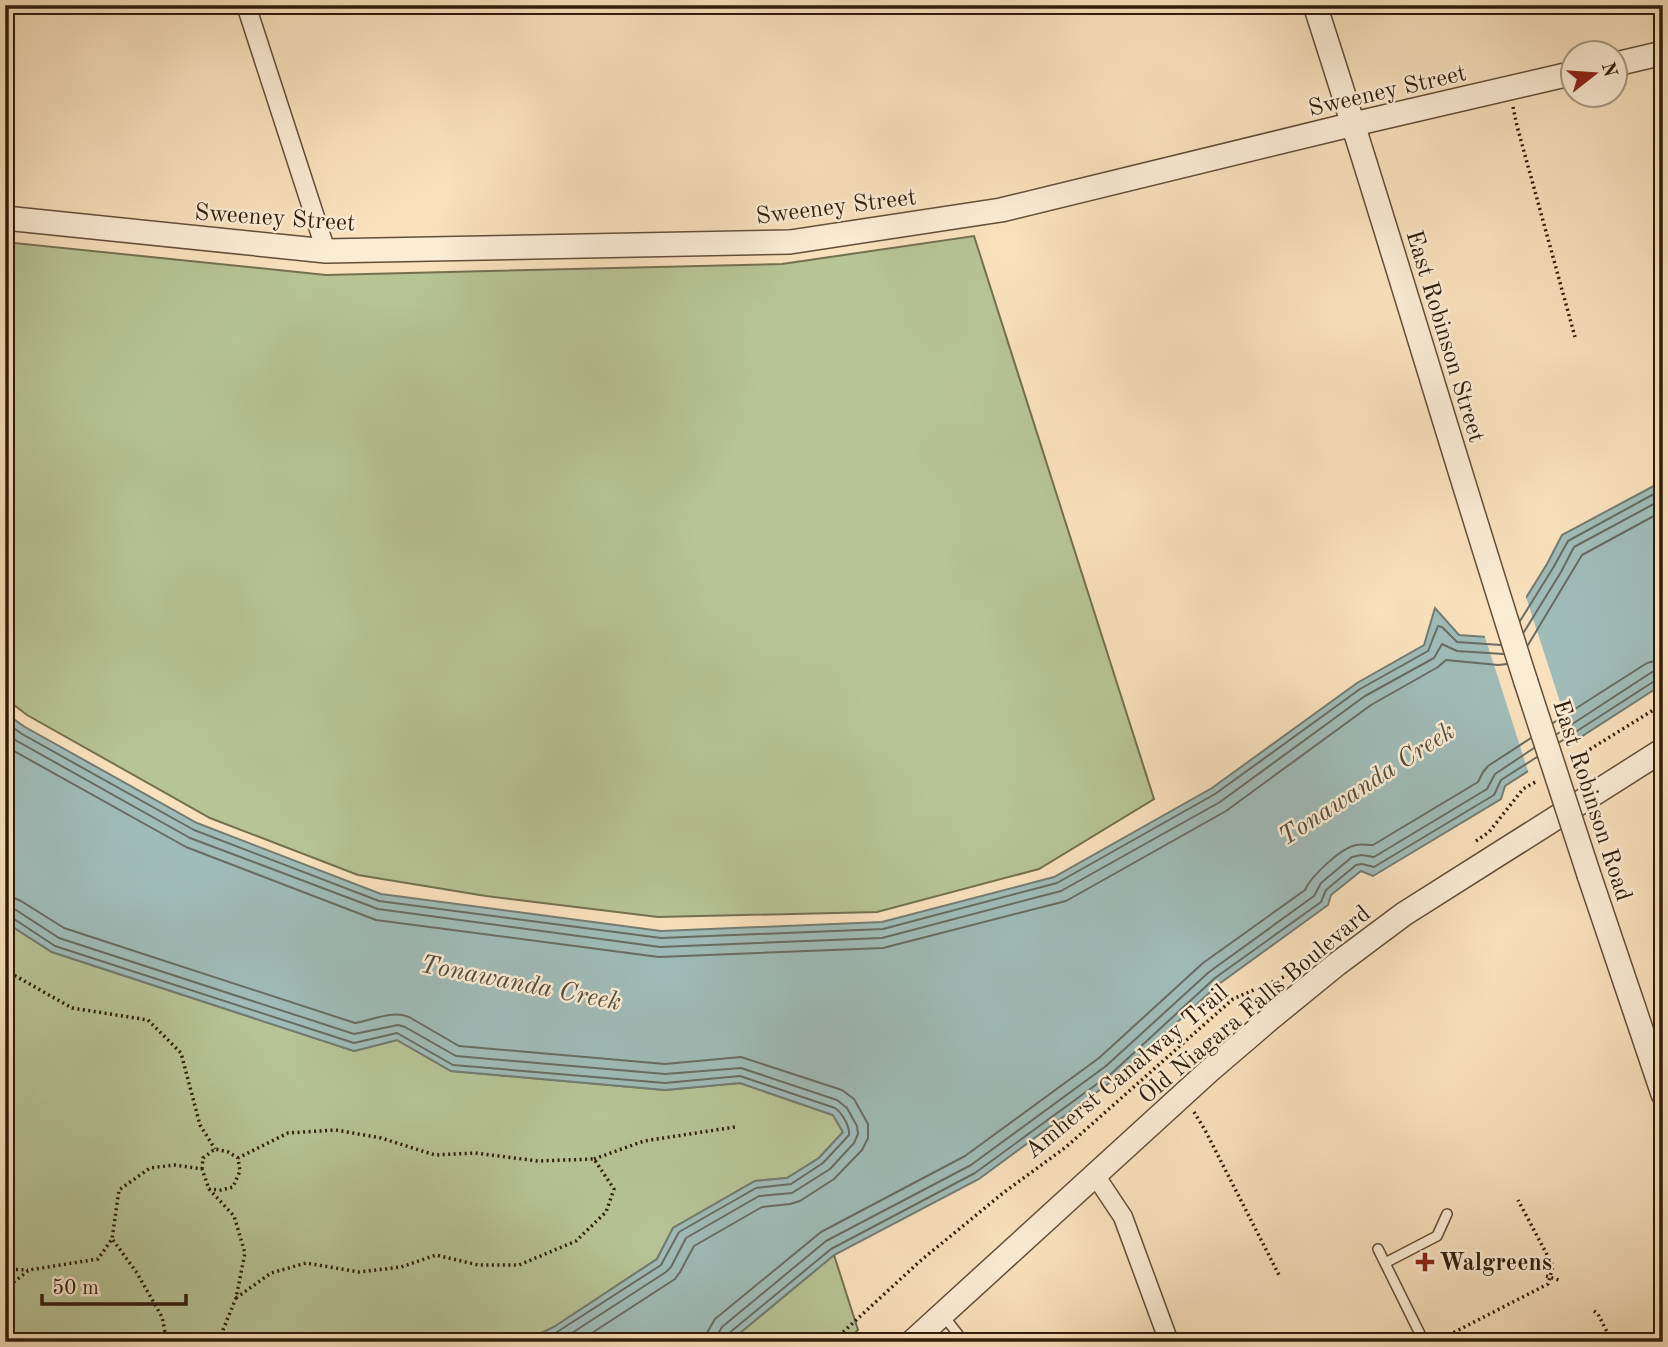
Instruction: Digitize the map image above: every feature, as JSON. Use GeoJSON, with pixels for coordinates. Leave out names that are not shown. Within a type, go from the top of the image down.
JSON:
{"type":"FeatureCollection","features":[{"type":"Feature","properties":{"kind":"street"},"geometry":{"type":"LineString","coordinates":[[246,5],[326,251]]}},
{"type":"Feature","properties":{"kind":"street","name":"East Robinson Street"},"geometry":{"type":"LineString","coordinates":[[1315,5],[1526,682]]}},
{"type":"Feature","properties":{"kind":"street"},"geometry":{"type":"LineString","coordinates":[[1630,61],[1663,53]]}},
{"type":"Feature","properties":{"kind":"street","name":"Sweeney Street"},"geometry":{"type":"LineString","coordinates":[[5,219],[326,251],[790,242],[1001,210],[1560,76]]}},
{"type":"Feature","properties":{"kind":"street","name":"East Robinson Road"},"geometry":{"type":"LineString","coordinates":[[1526,682],[1663,1094]]}},
{"type":"Feature","properties":{"kind":"street","name":"Old Niagara Falls Boulevard"},"geometry":{"type":"LineString","coordinates":[[912,1342],[1209,1071],[1272,1017],[1393,922],[1663,750]]}},
{"type":"Feature","properties":{"kind":"street"},"geometry":{"type":"LineString","coordinates":[[1096,1175],[1123,1217],[1169,1342]]}},
{"type":"Feature","properties":{"kind":"lane"},"geometry":{"type":"LineString","coordinates":[[1385,1263],[1437,1236],[1447,1214]]}},
{"type":"Feature","properties":{"kind":"lane"},"geometry":{"type":"LineString","coordinates":[[1378,1249],[1424,1342]]}},
{"type":"Feature","properties":{"kind":"lane"},"geometry":{"type":"LineString","coordinates":[[942,1314],[964,1342]]}},
{"type":"Feature","properties":{"kind":"path"},"geometry":{"type":"LineString","coordinates":[[1509,88],[1575,337]]}},
{"type":"Feature","properties":{"kind":"path"},"geometry":{"type":"LineString","coordinates":[[1569,762],[1663,704]]}},
{"type":"Feature","properties":{"kind":"path"},"geometry":{"type":"LineString","coordinates":[[1470,846],[1489,832],[1523,789],[1546,775]]}},
{"type":"Feature","properties":{"kind":"path","name":"Amherst Canalway Trail"},"geometry":{"type":"LineString","coordinates":[[830,1342],[919,1262],[1066,1147],[1233,999],[1287,976],[1297,968]]}},
{"type":"Feature","properties":{"kind":"path"},"geometry":{"type":"LineString","coordinates":[[5,970],[72,1008],[148,1020],[181,1053],[200,1125],[215,1149],[238,1158]]}},
{"type":"Feature","properties":{"kind":"path"},"geometry":{"type":"LineString","coordinates":[[1189,1105],[1205,1130],[1279,1275]]}},
{"type":"Feature","properties":{"kind":"path"},"geometry":{"type":"LineString","coordinates":[[238,1158],[288,1133],[336,1130],[381,1138],[435,1155],[475,1153],[538,1161],[594,1159],[644,1141],[735,1127]]}},
{"type":"Feature","properties":{"kind":"path"},"geometry":{"type":"LineString","coordinates":[[215,1149],[203,1158],[202,1169],[209,1189],[234,1216],[245,1253],[236,1298],[218,1342]]}},
{"type":"Feature","properties":{"kind":"path"},"geometry":{"type":"LineString","coordinates":[[209,1189],[233,1187],[240,1171],[238,1158]]}},
{"type":"Feature","properties":{"kind":"path"},"geometry":{"type":"LineString","coordinates":[[236,1298],[271,1273],[306,1263],[359,1272],[401,1267],[436,1255],[478,1265],[519,1265],[576,1241],[606,1212],[614,1188],[594,1159]]}},
{"type":"Feature","properties":{"kind":"path"},"geometry":{"type":"LineString","coordinates":[[5,1269],[29,1270],[97,1259],[113,1239],[119,1190],[149,1168],[174,1166],[202,1169]]}},
{"type":"Feature","properties":{"kind":"path"},"geometry":{"type":"LineString","coordinates":[[1439,1339],[1548,1284],[1548,1276],[1553,1266],[1518,1200]]}},
{"type":"Feature","properties":{"kind":"path"},"geometry":{"type":"LineString","coordinates":[[113,1239],[137,1273],[162,1317],[167,1342]]}},
{"type":"Feature","properties":{"kind":"path"},"geometry":{"type":"LineString","coordinates":[[5,1289],[29,1270]]}},
{"type":"Feature","properties":{"kind":"path"},"geometry":{"type":"LineString","coordinates":[[1548,1276],[1559,1280]]}},
{"type":"Feature","properties":{"kind":"path"},"geometry":{"type":"LineString","coordinates":[[1594,1311],[1612,1342]]}},
{"type":"Feature","properties":{"kind":"path"},"geometry":{"type":"LineString","coordinates":[[1449,1335],[1453,1342]]}},
{"type":"Feature","properties":{"kind":"green space"},"geometry":{"type":"Polygon","coordinates":[[[974,236],[1154,799],[1039,869],[877,912],[658,917],[486,896],[358,875],[210,818],[27,715],[5,698],[5,242],[326,275],[782,264],[974,236]]]}},
{"type":"Feature","properties":{"kind":"green space"},"geometry":{"type":"Polygon","coordinates":[[[5,922],[52,952],[354,1051],[397,1040],[451,1071],[665,1090],[740,1083],[833,1115],[843,1132],[819,1158],[787,1178],[755,1181],[673,1228],[657,1259],[554,1327],[523,1342],[5,1342],[5,922]]]}},
{"type":"Feature","properties":{"kind":"green space"},"geometry":{"type":"Polygon","coordinates":[[[834,1255],[858,1330],[845,1342],[729,1342],[834,1255]]]}},
{"type":"Feature","properties":{"kind":"water","name":"Tonawanda Creek"},"geometry":{"type":"Polygon","coordinates":[[[1663,481],[1663,684],[1505,786],[1501,799],[1373,876],[1361,871],[1331,895],[1328,905],[1219,984],[1116,1078],[979,1179],[834,1255],[729,1342],[523,1342],[554,1327],[657,1259],[673,1228],[755,1181],[787,1178],[819,1158],[843,1132],[833,1115],[740,1083],[665,1090],[451,1071],[397,1040],[354,1051],[52,952],[5,922],[5,713],[25,727],[197,823],[381,894],[661,931],[882,922],[1054,877],[1212,788],[1357,683],[1424,645],[1435,608],[1459,635],[1501,638],[1562,535],[1663,481]]]}},
{"type":"Feature","properties":{"kind":"pier"},"geometry":{"type":"Polygon","coordinates":[[[1525,594],[1574,745],[1529,774],[1484,634],[1499,635],[1525,594]]]}},
{"type":"Feature","properties":{"kind":"place","name":"Walgreens"},"geometry":{"type":"Point","coordinates":[1425,1262]}}]}
